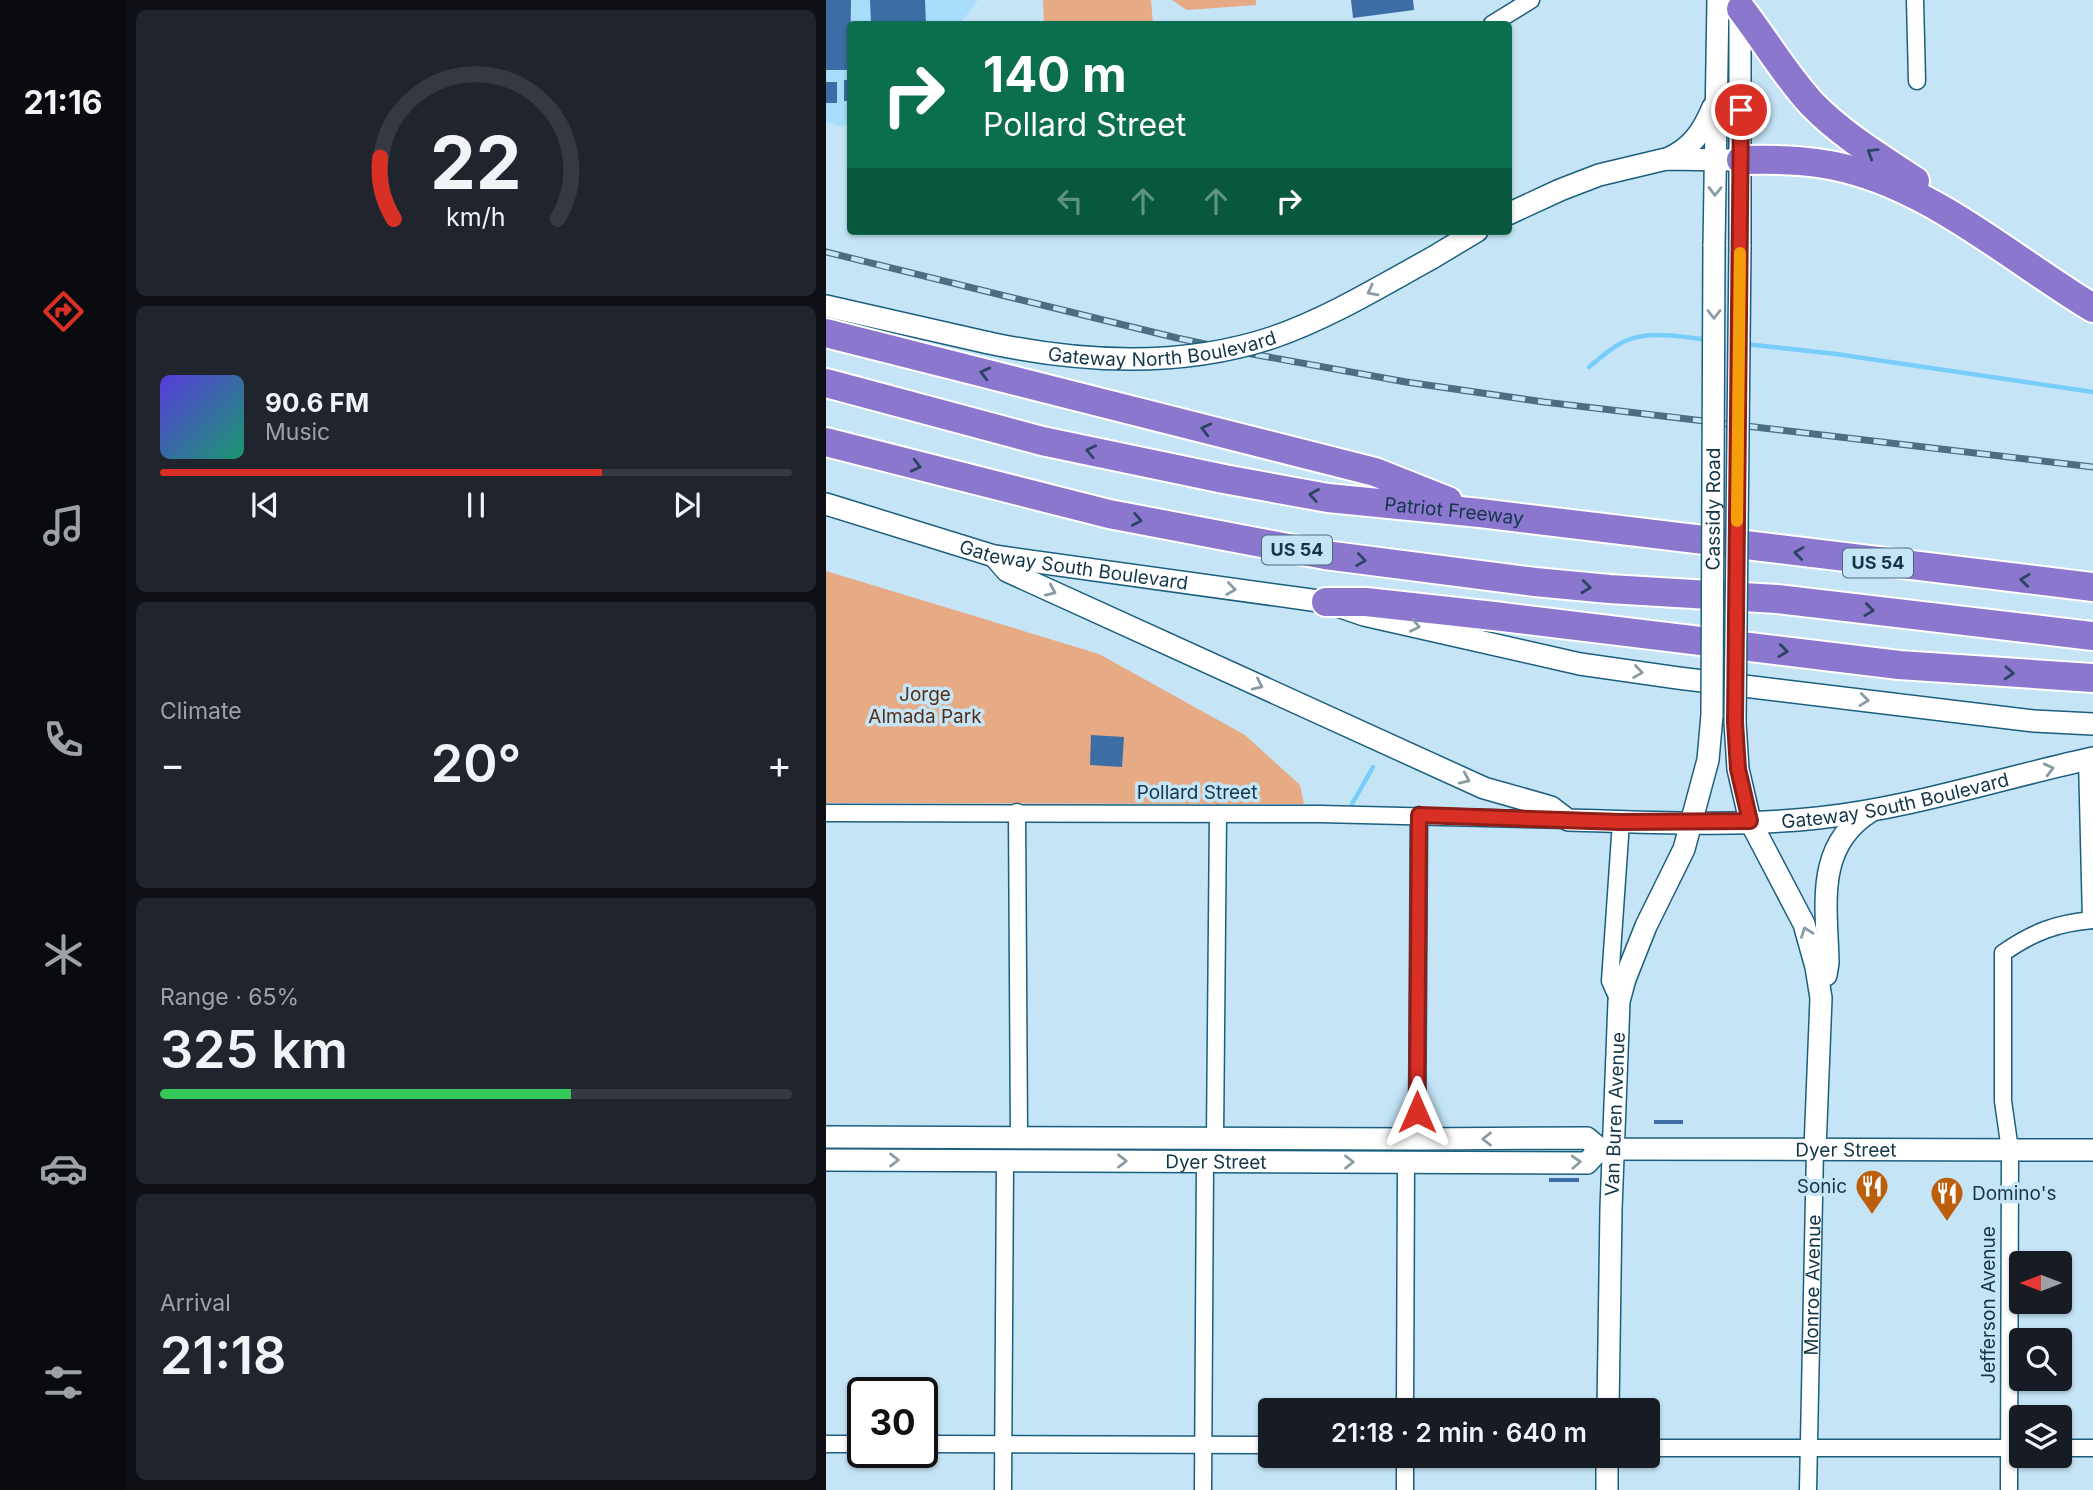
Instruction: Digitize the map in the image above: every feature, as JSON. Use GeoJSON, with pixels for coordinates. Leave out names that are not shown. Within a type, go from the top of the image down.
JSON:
{"type":"FeatureCollection","features":[{"type":"Feature","properties":{"kind":"highway"},"geometry":{"type":"LineString","coordinates":[[1733,3],[1800,90],[1822,114],[1858,144],[1937,196],[1964,224]]}},
{"type":"Feature","properties":{"kind":"highway"},"geometry":{"type":"LineString","coordinates":[[1728,160],[1796,161],[1857,171],[1904,190],[1964,224],[2093,309]]}},
{"type":"Feature","properties":{"kind":"highway"},"geometry":{"type":"LineString","coordinates":[[826,333],[1375,472],[1480,513]]}},
{"type":"Feature","properties":{"kind":"highway","name":"Patriot Freeway"},"geometry":{"type":"LineString","coordinates":[[826,383],[1042,441],[1328,498],[1480,513],[1835,558],[2093,587]]}},
{"type":"Feature","properties":{"kind":"highway","name":"US 54"},"geometry":{"type":"LineString","coordinates":[[826,442],[1110,514],[1325,555],[1535,582],[1777,599],[2093,636]]}},
{"type":"Feature","properties":{"kind":"highway"},"geometry":{"type":"LineString","coordinates":[[826,457],[846,462],[876,456]]}},
{"type":"Feature","properties":{"kind":"highway"},"geometry":{"type":"LineString","coordinates":[[1326,602],[1366,602],[1494,616],[1899,665],[2093,678]]}},
{"type":"Feature","properties":{"kind":"main road","name":"Cassidy Road"},"geometry":{"type":"LineString","coordinates":[[1733,3],[1717,98],[1740,246],[1735,722],[1738,769],[1750,821],[1804,924],[1814,954],[1821,998]]}},
{"type":"Feature","properties":{"kind":"main road","name":"Cassidy Road"},"geometry":{"type":"LineString","coordinates":[[1619,1001],[1641,938],[1684,849],[1708,760],[1712,715],[1714,246],[1728,160],[1733,3]]}},
{"type":"Feature","properties":{"kind":"main road"},"geometry":{"type":"LineString","coordinates":[[1512,212],[1599,176],[1680,153],[1703,129],[1717,98]]}},
{"type":"Feature","properties":{"kind":"main road"},"geometry":{"type":"LineString","coordinates":[[1666,159],[1728,160]]}},
{"type":"Feature","properties":{"kind":"main road","name":"Gateway North Boulevard"},"geometry":{"type":"LineString","coordinates":[[826,306],[989,344],[1046,353],[1114,359],[1196,355],[1246,344],[1298,327],[1372,291],[1470,235]]}},
{"type":"Feature","properties":{"kind":"main road","name":"Gateway South Boulevard"},"geometry":{"type":"LineString","coordinates":[[826,504],[993,556],[1326,602],[1364,615],[1580,664],[2007,717],[2093,724]]}},
{"type":"Feature","properties":{"kind":"main road"},"geometry":{"type":"LineString","coordinates":[[993,556],[1007,571],[1485,788],[1551,807],[1568,820]]}},
{"type":"Feature","properties":{"kind":"main road","name":"Gateway South Boulevard"},"geometry":{"type":"LineString","coordinates":[[1568,820],[1693,822],[1818,818],[1947,794],[2090,759]]}},
{"type":"Feature","properties":{"kind":"main road"},"geometry":{"type":"LineString","coordinates":[[1821,998],[1828,963],[1826,884],[1829,866],[1833,853],[1850,825],[1871,810]]}},
{"type":"Feature","properties":{"kind":"main road","name":"Monroe Avenue"},"geometry":{"type":"LineString","coordinates":[[1815,1149],[1821,998]]}},
{"type":"Feature","properties":{"kind":"main road","name":"Van Buren Avenue"},"geometry":{"type":"LineString","coordinates":[[1608,1398],[1611,1223],[1607,1149],[1619,1001]]}},
{"type":"Feature","properties":{"kind":"main road","name":"Dyer Street"},"geometry":{"type":"LineString","coordinates":[[826,1136],[1587,1138],[1607,1149],[2093,1150]]}},
{"type":"Feature","properties":{"kind":"main road"},"geometry":{"type":"LineString","coordinates":[[826,1147],[843,1147],[849,1137]]}},
{"type":"Feature","properties":{"kind":"main road"},"geometry":{"type":"LineString","coordinates":[[951,1160],[959,1154],[971,1151],[1009,1151],[1016,1147],[1019,1137]]}},
{"type":"Feature","properties":{"kind":"main road"},"geometry":{"type":"LineString","coordinates":[[1205,1162],[1211,1152],[1220,1149],[1310,1146],[1324,1139]]}},
{"type":"Feature","properties":{"kind":"main road","name":"Dyer Street"},"geometry":{"type":"LineString","coordinates":[[826,1160],[1587,1163],[1607,1149]]}},
{"type":"Feature","properties":{"kind":"main road"},"geometry":{"type":"LineString","coordinates":[[1607,1468],[1607,1490]]}},
{"type":"Feature","properties":{"kind":"street"},"geometry":{"type":"LineString","coordinates":[[1497,21],[1531,0]]}},
{"type":"Feature","properties":{"kind":"street"},"geometry":{"type":"LineString","coordinates":[[1915,0],[1917,81]]}},
{"type":"Feature","properties":{"kind":"street"},"geometry":{"type":"LineString","coordinates":[[2090,759],[2092,920]]}},
{"type":"Feature","properties":{"kind":"street"},"geometry":{"type":"LineString","coordinates":[[1017,812],[1019,1137]]}},
{"type":"Feature","properties":{"kind":"street","name":"Pollard Street"},"geometry":{"type":"LineString","coordinates":[[826,813],[1419,815],[1568,820]]}},
{"type":"Feature","properties":{"kind":"street"},"geometry":{"type":"LineString","coordinates":[[1215,1138],[1218,814]]}},
{"type":"Feature","properties":{"kind":"street"},"geometry":{"type":"LineString","coordinates":[[1417,1139],[1419,815]]}},
{"type":"Feature","properties":{"kind":"street","name":"Van Buren Avenue"},"geometry":{"type":"LineString","coordinates":[[1619,1001],[1610,981],[1621,822]]}},
{"type":"Feature","properties":{"kind":"street","name":"Jefferson Avenue"},"geometry":{"type":"LineString","coordinates":[[2014,1405],[2010,1150],[2003,1101],[2003,953],[2044,929],[2092,920]]}},
{"type":"Feature","properties":{"kind":"street","name":"Monroe Avenue"},"geometry":{"type":"LineString","coordinates":[[1808,1490],[1815,1149]]}},
{"type":"Feature","properties":{"kind":"street"},"geometry":{"type":"LineString","coordinates":[[1003,1490],[1005,1161]]}},
{"type":"Feature","properties":{"kind":"street"},"geometry":{"type":"LineString","coordinates":[[1203,1490],[1205,1162]]}},
{"type":"Feature","properties":{"kind":"street"},"geometry":{"type":"LineString","coordinates":[[1405,1398],[1406,1162]]}},
{"type":"Feature","properties":{"kind":"street"},"geometry":{"type":"LineString","coordinates":[[826,1444],[847,1444]]}},
{"type":"Feature","properties":{"kind":"street"},"geometry":{"type":"LineString","coordinates":[[938,1444],[1258,1445]]}},
{"type":"Feature","properties":{"kind":"street"},"geometry":{"type":"LineString","coordinates":[[1660,1448],[2009,1448]]}},
{"type":"Feature","properties":{"kind":"street"},"geometry":{"type":"LineString","coordinates":[[2072,1448],[2093,1448]]}},
{"type":"Feature","properties":{"kind":"street"},"geometry":{"type":"LineString","coordinates":[[1405,1468],[1405,1490]]}},
{"type":"Feature","properties":{"kind":"street","name":"Jefferson Avenue"},"geometry":{"type":"LineString","coordinates":[[2008,1490],[2012,1468]]}},
{"type":"Feature","properties":{"kind":"shaded area"},"geometry":{"type":"Polygon","coordinates":[[[826,0],[978,0],[962,21],[847,21],[847,124],[843,127],[826,122],[826,0]]]}},
{"type":"Feature","properties":{"kind":"green space"},"geometry":{"type":"Polygon","coordinates":[[[1043,0],[1151,0],[1153,21],[1044,21],[1043,0]]]}},
{"type":"Feature","properties":{"kind":"green space"},"geometry":{"type":"Polygon","coordinates":[[[1172,0],[1256,0],[1256,5],[1187,10],[1172,0]]]}},
{"type":"Feature","properties":{"kind":"green space","name":"Jorge Almada Park"},"geometry":{"type":"Polygon","coordinates":[[[826,571],[1099,654],[1245,735],[1300,785],[1304,804],[826,803],[826,571]]]}},
{"type":"Feature","properties":{"kind":"building"},"geometry":{"type":"Polygon","coordinates":[[[826,0],[851,0],[851,21],[847,21],[847,70],[826,70],[826,0]]]}},
{"type":"Feature","properties":{"kind":"building"},"geometry":{"type":"Polygon","coordinates":[[[870,0],[925,0],[926,21],[871,21],[870,0]]]}},
{"type":"Feature","properties":{"kind":"building"},"geometry":{"type":"Polygon","coordinates":[[[1351,0],[1413,0],[1414,10],[1353,18],[1351,0]]]}},
{"type":"Feature","properties":{"kind":"building"},"geometry":{"type":"Polygon","coordinates":[[[844,80],[847,80],[847,101],[844,101],[844,80]]]}},
{"type":"Feature","properties":{"kind":"building"},"geometry":{"type":"Polygon","coordinates":[[[826,82],[837,82],[837,103],[826,103],[826,82]]]}},
{"type":"Feature","properties":{"kind":"building"},"geometry":{"type":"Polygon","coordinates":[[[1091,735],[1124,737],[1122,767],[1090,765],[1091,735]]]}},
{"type":"Feature","properties":{"kind":"building"},"geometry":{"type":"Polygon","coordinates":[[[1654,1120],[1683,1120],[1683,1124],[1654,1124],[1654,1120]]]}},
{"type":"Feature","properties":{"kind":"building"},"geometry":{"type":"Polygon","coordinates":[[[1549,1178],[1579,1178],[1579,1182],[1549,1182],[1549,1178]]]}},
{"type":"Feature","properties":{"kind":"waterway"},"geometry":{"type":"LineString","coordinates":[[1589,367],[1621,343],[1641,336],[1664,335],[1709,340]]}},
{"type":"Feature","properties":{"kind":"waterway"},"geometry":{"type":"LineString","coordinates":[[1745,344],[1836,354],[2093,392]]}},
{"type":"Feature","properties":{"kind":"waterway"},"geometry":{"type":"LineString","coordinates":[[1352,804],[1373,767]]}},
{"type":"Feature","properties":{"kind":"railway"},"geometry":{"type":"LineString","coordinates":[[826,252],[1177,338],[1406,382],[1544,402],[2093,467]]}},
{"type":"Feature","properties":{"kind":"slow traffic"},"geometry":{"type":"LineString","coordinates":[[1737,521],[1740,253]]}},
{"type":"Feature","properties":{"kind":"place","name":"Sonic"},"geometry":{"type":"Point","coordinates":[1872,1216]}},
{"type":"Feature","properties":{"kind":"place","name":"Domino's"},"geometry":{"type":"Point","coordinates":[1947,1223]}},
{"type":"Feature","properties":{"kind":"route"},"geometry":{"type":"LineString","coordinates":[[1417,1112],[1419,815],[1621,822],[1750,821],[1738,769],[1735,722],[1741,110]]}}]}
